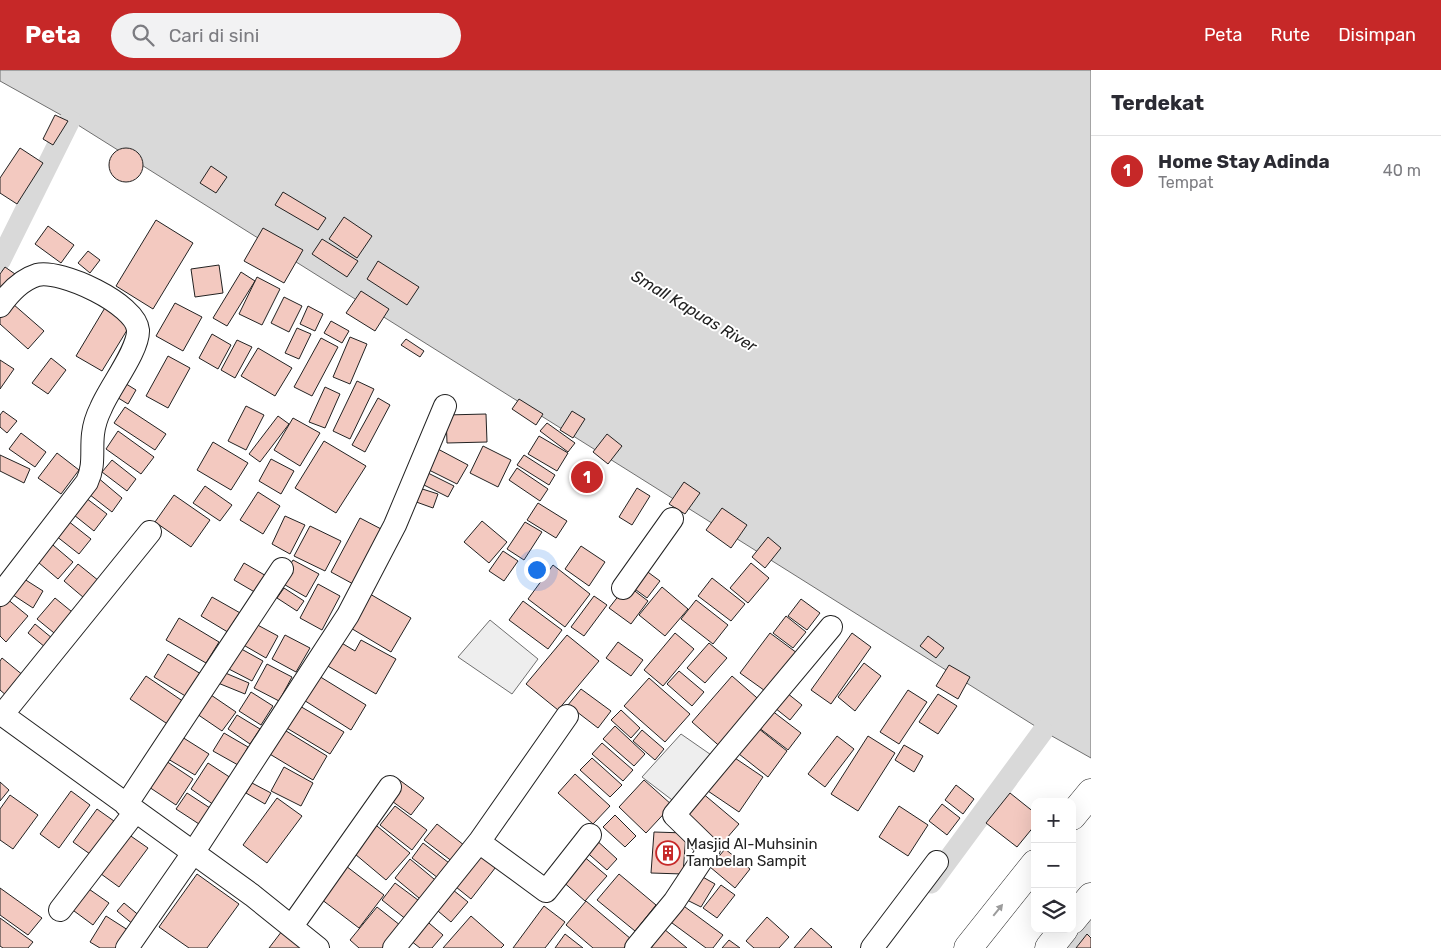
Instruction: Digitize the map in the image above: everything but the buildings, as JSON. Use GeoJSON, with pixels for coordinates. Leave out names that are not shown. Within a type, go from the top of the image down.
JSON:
{"type":"FeatureCollection","features":[{"type":"Feature","properties":{"kind":"highway"},"geometry":{"type":"LineString","coordinates":[[1076,811],[1091,793]]}},
{"type":"Feature","properties":{"kind":"highway"},"geometry":{"type":"LineString","coordinates":[[968,948],[1031,869]]}},
{"type":"Feature","properties":{"kind":"highway"},"geometry":{"type":"LineString","coordinates":[[1076,915],[1091,897]]}},
{"type":"Feature","properties":{"kind":"highway"},"geometry":{"type":"LineString","coordinates":[[1049,948],[1061,933]]}},
{"type":"Feature","properties":{"kind":"street"},"geometry":{"type":"LineString","coordinates":[[0,306],[14,290],[32,277],[56,274],[76,281],[125,310],[136,322],[138,333],[134,346],[98,417],[93,433],[93,468],[87,482],[0,595]]}},
{"type":"Feature","properties":{"kind":"street"},"geometry":{"type":"LineString","coordinates":[[127,948],[193,853],[325,653],[364,588],[395,525],[445,406]]}},
{"type":"Feature","properties":{"kind":"street"},"geometry":{"type":"LineString","coordinates":[[623,588],[672,520]]}},
{"type":"Feature","properties":{"kind":"street"},"geometry":{"type":"LineString","coordinates":[[150,532],[1,714],[292,926],[318,948]]}},
{"type":"Feature","properties":{"kind":"street"},"geometry":{"type":"LineString","coordinates":[[60,910],[130,808],[282,569]]}},
{"type":"Feature","properties":{"kind":"street"},"geometry":{"type":"LineString","coordinates":[[636,948],[674,902],[709,849],[674,815],[831,627]]}},
{"type":"Feature","properties":{"kind":"street"},"geometry":{"type":"LineString","coordinates":[[394,948],[479,842],[567,716]]}},
{"type":"Feature","properties":{"kind":"street"},"geometry":{"type":"LineString","coordinates":[[292,926],[390,787]]}},
{"type":"Feature","properties":{"kind":"street"},"geometry":{"type":"LineString","coordinates":[[479,842],[546,891],[590,836]]}},
{"type":"Feature","properties":{"kind":"street"},"geometry":{"type":"LineString","coordinates":[[872,948],[937,862]]}},
{"type":"Feature","properties":{"kind":"shaded area"},"geometry":{"type":"Polygon","coordinates":[[[490,620],[538,659],[512,694],[458,657],[490,620]]]}},
{"type":"Feature","properties":{"kind":"shaded area"},"geometry":{"type":"Polygon","coordinates":[[[681,734],[717,759],[680,806],[642,777],[681,734]]]}},
{"type":"Feature","properties":{"kind":"water","name":"Small Kapuas River"},"geometry":{"type":"Polygon","coordinates":[[[0,70],[1091,70],[1091,758],[1043,731],[70,120],[0,81],[0,70]]]}},
{"type":"Feature","properties":{"kind":"waterway"},"geometry":{"type":"LineString","coordinates":[[0,261],[70,120]]}},
{"type":"Feature","properties":{"kind":"waterway"},"geometry":{"type":"LineString","coordinates":[[931,883],[1043,731]]}},
{"type":"Feature","properties":{"kind":"waterway"},"geometry":{"type":"LineString","coordinates":[[1067,948],[1091,919]]}},
{"type":"Feature","properties":{"kind":"place","name":"Home Stay Adinda"},"geometry":{"type":"Point","coordinates":[587,477]}},
{"type":"Feature","properties":{"kind":"place","name":"Masjid Al-Muhsinin Tambelan Sampit"},"geometry":{"type":"Point","coordinates":[668,853]}}]}
